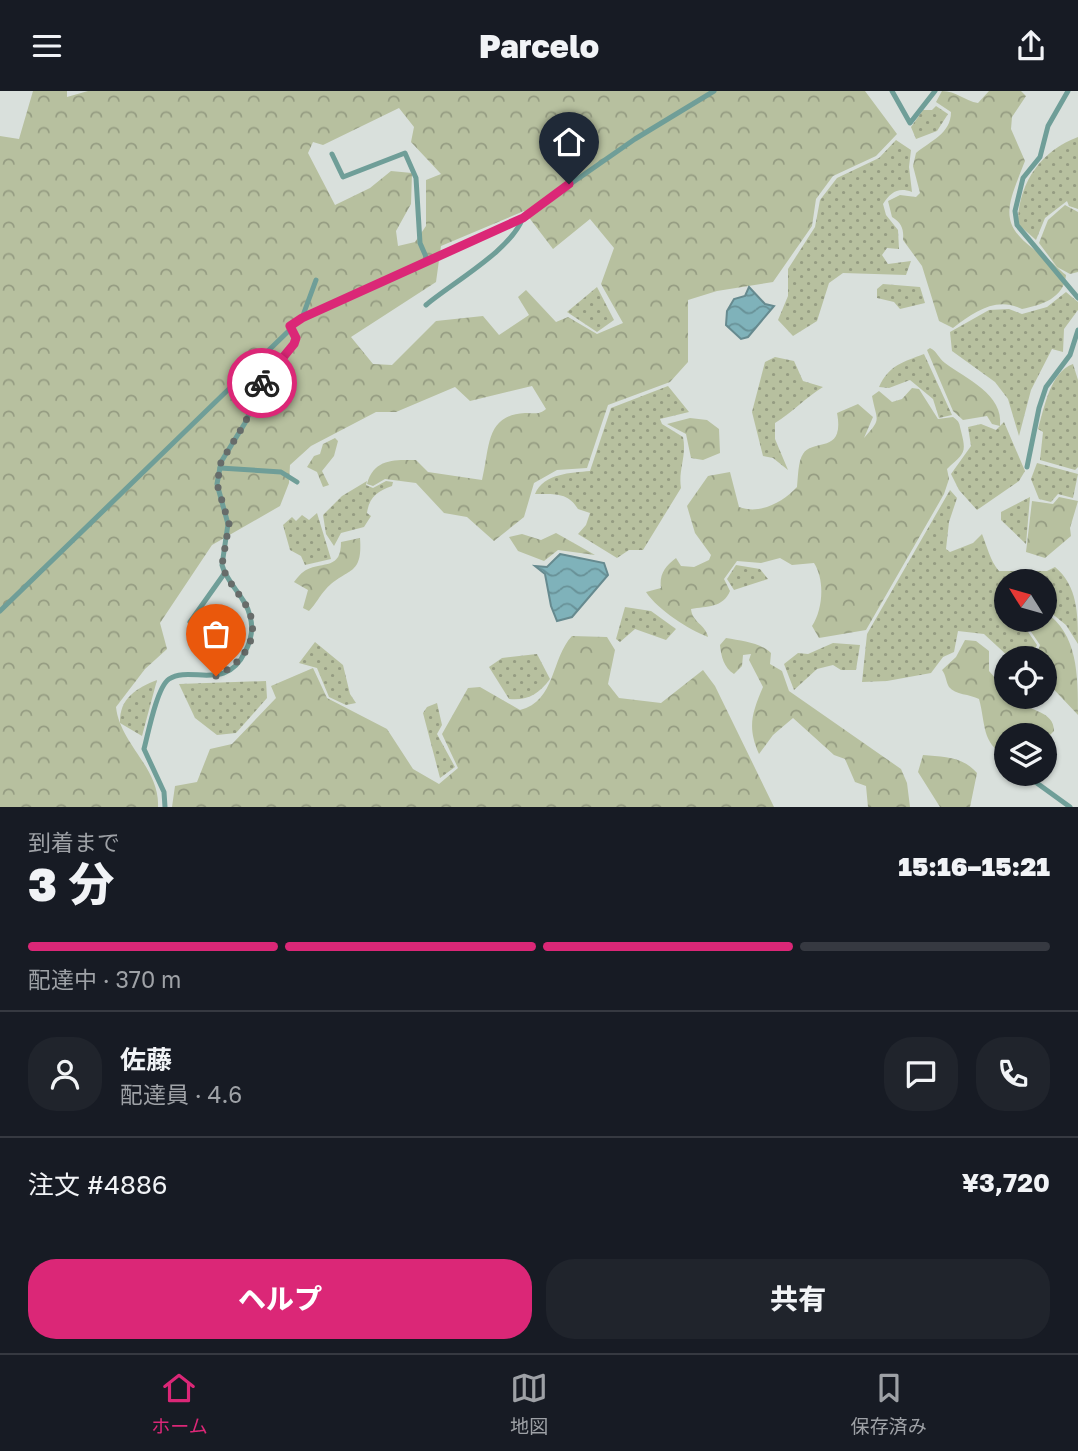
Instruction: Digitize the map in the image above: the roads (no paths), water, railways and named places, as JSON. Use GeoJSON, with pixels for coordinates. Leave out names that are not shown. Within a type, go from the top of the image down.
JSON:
{"type":"FeatureCollection","features":[{"type":"Feature","properties":{"kind":"street"},"geometry":{"type":"LineString","coordinates":[[0,611],[290,326],[428,259],[523,218],[635,139],[714,91]]}},
{"type":"Feature","properties":{"kind":"street"},"geometry":{"type":"LineString","coordinates":[[892,91],[910,123],[935,91]]}},
{"type":"Feature","properties":{"kind":"street"},"geometry":{"type":"LineString","coordinates":[[1068,91],[1048,126],[1040,157],[1023,178],[1015,211],[1017,225],[1078,298]]}},
{"type":"Feature","properties":{"kind":"street"},"geometry":{"type":"LineString","coordinates":[[332,154],[343,177],[405,153],[416,178],[420,243],[428,259]]}},
{"type":"Feature","properties":{"kind":"street"},"geometry":{"type":"LineString","coordinates":[[426,305],[499,250],[519,229],[523,218]]}},
{"type":"Feature","properties":{"kind":"street"},"geometry":{"type":"LineString","coordinates":[[302,318],[316,280]]}},
{"type":"Feature","properties":{"kind":"street"},"geometry":{"type":"LineString","coordinates":[[165,807],[164,792],[144,749],[163,685],[174,677],[216,676],[231,669],[242,658],[251,639],[247,607],[224,574],[222,565],[229,524],[217,484],[220,468],[261,384],[294,344],[296,338],[290,326]]}},
{"type":"Feature","properties":{"kind":"street"},"geometry":{"type":"LineString","coordinates":[[1027,467],[1038,408],[1046,387],[1070,355],[1078,330]]}},
{"type":"Feature","properties":{"kind":"street"},"geometry":{"type":"LineString","coordinates":[[220,468],[281,472],[297,482]]}},
{"type":"Feature","properties":{"kind":"street"},"geometry":{"type":"LineString","coordinates":[[190,622],[224,574]]}},
{"type":"Feature","properties":{"kind":"street"},"geometry":{"type":"LineString","coordinates":[[1041,786],[1070,807]]}},
{"type":"Feature","properties":{"kind":"water"},"geometry":{"type":"Polygon","coordinates":[[[749,287],[765,304],[774,306],[748,337],[741,339],[726,325],[727,311],[734,299],[745,296],[749,287]]]}},
{"type":"Feature","properties":{"kind":"water"},"geometry":{"type":"Polygon","coordinates":[[[560,554],[604,563],[608,575],[572,617],[557,621],[551,606],[545,574],[535,566],[547,567],[560,554]]]}}]}
